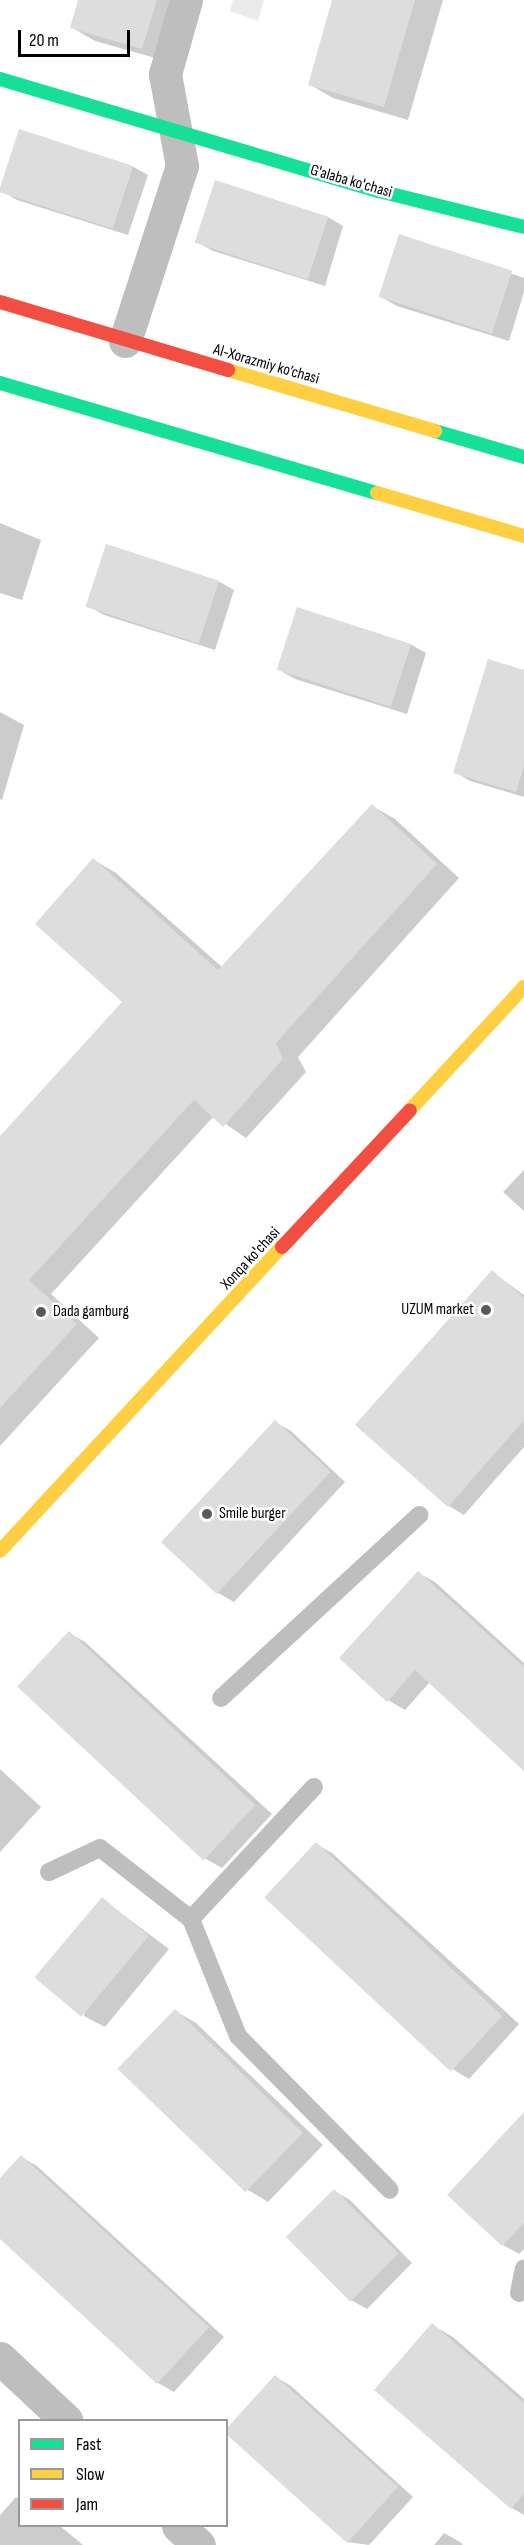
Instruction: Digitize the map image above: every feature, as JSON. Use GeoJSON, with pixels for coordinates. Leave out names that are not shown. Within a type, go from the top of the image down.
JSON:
{"type":"FeatureCollection","features":[{"type":"Feature","properties":{"kind":"main road","name":"G'alaba ko'chasi"},"geometry":{"type":"LineString","coordinates":[[0,79],[379,190],[524,227]]}},
{"type":"Feature","properties":{"kind":"main road","name":"Al-Xorazmiy ko’chasi"},"geometry":{"type":"LineString","coordinates":[[0,302],[125,341],[524,457]]}},
{"type":"Feature","properties":{"kind":"main road"},"geometry":{"type":"LineString","coordinates":[[0,383],[524,536]]}},
{"type":"Feature","properties":{"kind":"main road","name":"Xonqa ko'chasi"},"geometry":{"type":"LineString","coordinates":[[0,1551],[524,987]]}},
{"type":"Feature","properties":{"kind":"street"},"geometry":{"type":"LineString","coordinates":[[125,341],[182,166],[179,132],[165,74],[186,0]]}},
{"type":"Feature","properties":{"kind":"street"},"geometry":{"type":"LineString","coordinates":[[0,2358],[64,2419]]}},
{"type":"Feature","properties":{"kind":"street"},"geometry":{"type":"LineString","coordinates":[[179,2527],[199,2545]]}},
{"type":"Feature","properties":{"kind":"lane"},"geometry":{"type":"LineString","coordinates":[[221,1698],[419,1515]]}},
{"type":"Feature","properties":{"kind":"lane"},"geometry":{"type":"LineString","coordinates":[[191,1919],[314,1787]]}},
{"type":"Feature","properties":{"kind":"lane"},"geometry":{"type":"LineString","coordinates":[[49,1872],[100,1848],[191,1919],[238,2036],[390,2190]]}},
{"type":"Feature","properties":{"kind":"lane"},"geometry":{"type":"LineString","coordinates":[[519,2293],[524,2268]]}},
{"type":"Feature","properties":{"kind":"shaded area"},"geometry":{"type":"Polygon","coordinates":[[[233,0],[264,0],[258,21],[230,11],[233,0]]]}},
{"type":"Feature","properties":{"kind":"building"},"geometry":{"type":"Polygon","coordinates":[[[78,0],[157,0],[142,49],[70,28],[78,0]]]}},
{"type":"Feature","properties":{"kind":"building"},"geometry":{"type":"Polygon","coordinates":[[[332,0],[415,0],[384,107],[308,85],[332,0]]]}},
{"type":"Feature","properties":{"kind":"building"},"geometry":{"type":"Polygon","coordinates":[[[19,129],[133,166],[113,229],[0,192],[19,129]]]}},
{"type":"Feature","properties":{"kind":"building"},"geometry":{"type":"Polygon","coordinates":[[[215,180],[328,217],[308,280],[195,243],[215,180]]]}},
{"type":"Feature","properties":{"kind":"building"},"geometry":{"type":"Polygon","coordinates":[[[399,234],[512,271],[492,334],[379,297],[399,234]]]}},
{"type":"Feature","properties":{"kind":"building"},"geometry":{"type":"Polygon","coordinates":[[[106,544],[219,581],[199,644],[86,607],[106,544]]]}},
{"type":"Feature","properties":{"kind":"building"},"geometry":{"type":"Polygon","coordinates":[[[297,607],[411,644],[391,707],[277,670],[297,607]]]}},
{"type":"Feature","properties":{"kind":"building"},"geometry":{"type":"Polygon","coordinates":[[[488,659],[524,670],[524,766],[516,792],[453,773],[488,659]]]}},
{"type":"Feature","properties":{"kind":"building"},"geometry":{"type":"Polygon","coordinates":[[[372,804],[437,864],[276,1043],[283,1059],[223,1127],[194,1100],[29,1280],[77,1324],[0,1408],[0,1136],[122,1002],[35,924],[93,858],[218,970],[372,804]]]}},
{"type":"Feature","properties":{"kind":"building"},"geometry":{"type":"Polygon","coordinates":[[[492,1270],[524,1298],[524,1420],[448,1507],[355,1425],[492,1270]]]}},
{"type":"Feature","properties":{"kind":"building"},"geometry":{"type":"Polygon","coordinates":[[[275,1420],[331,1472],[217,1594],[161,1542],[275,1420]]]}},
{"type":"Feature","properties":{"kind":"building"},"geometry":{"type":"Polygon","coordinates":[[[418,1571],[524,1667],[524,1771],[415,1670],[387,1702],[339,1658],[418,1571]]]}},
{"type":"Feature","properties":{"kind":"building"},"geometry":{"type":"Polygon","coordinates":[[[69,1631],[255,1805],[204,1860],[17,1687],[69,1631]]]}},
{"type":"Feature","properties":{"kind":"building"},"geometry":{"type":"Polygon","coordinates":[[[316,1842],[502,2016],[451,2071],[264,1898],[316,1842]]]}},
{"type":"Feature","properties":{"kind":"building"},"geometry":{"type":"Polygon","coordinates":[[[102,1897],[149,1936],[81,2017],[35,1977],[102,1897]]]}},
{"type":"Feature","properties":{"kind":"building"},"geometry":{"type":"Polygon","coordinates":[[[175,2009],[303,2133],[245,2192],[117,2069],[175,2009]]]}},
{"type":"Feature","properties":{"kind":"building"},"geometry":{"type":"Polygon","coordinates":[[[524,2112],[524,2223],[502,2246],[447,2195],[524,2112]]]}},
{"type":"Feature","properties":{"kind":"building"},"geometry":{"type":"Polygon","coordinates":[[[21,2155],[209,2327],[157,2384],[0,2239],[0,2178],[21,2155]]]}},
{"type":"Feature","properties":{"kind":"building"},"geometry":{"type":"Polygon","coordinates":[[[334,2189],[398,2253],[350,2301],[286,2237],[334,2189]]]}},
{"type":"Feature","properties":{"kind":"building"},"geometry":{"type":"Polygon","coordinates":[[[432,2323],[524,2403],[524,2494],[511,2509],[374,2390],[432,2323]]]}},
{"type":"Feature","properties":{"kind":"building"},"geometry":{"type":"Polygon","coordinates":[[[275,2375],[398,2487],[347,2543],[228,2436],[228,2427],[275,2375]]]}},
{"type":"Feature","properties":{"kind":"traffic: fast"},"geometry":{"type":"LineString","coordinates":[[0,79],[379,191],[524,227]]}},
{"type":"Feature","properties":{"kind":"traffic: fast"},"geometry":{"type":"LineString","coordinates":[[0,383],[377,493]]}},
{"type":"Feature","properties":{"kind":"traffic: fast"},"geometry":{"type":"LineString","coordinates":[[435,431],[524,457]]}},
{"type":"Feature","properties":{"kind":"traffic: slow"},"geometry":{"type":"LineString","coordinates":[[228,370],[435,431]]}},
{"type":"Feature","properties":{"kind":"traffic: slow"},"geometry":{"type":"LineString","coordinates":[[377,493],[524,536]]}},
{"type":"Feature","properties":{"kind":"traffic: slow"},"geometry":{"type":"LineString","coordinates":[[410,1110],[524,987]]}},
{"type":"Feature","properties":{"kind":"traffic: slow"},"geometry":{"type":"LineString","coordinates":[[0,1551],[282,1247]]}},
{"type":"Feature","properties":{"kind":"traffic: jam"},"geometry":{"type":"LineString","coordinates":[[0,302],[228,370]]}},
{"type":"Feature","properties":{"kind":"traffic: jam"},"geometry":{"type":"LineString","coordinates":[[282,1247],[410,1110]]}},
{"type":"Feature","properties":{"kind":"place","name":"UZUM market"},"geometry":{"type":"Point","coordinates":[486,1310]}},
{"type":"Feature","properties":{"kind":"place","name":"Dada gamburg"},"geometry":{"type":"Point","coordinates":[41,1312]}},
{"type":"Feature","properties":{"kind":"place","name":"Smile burger"},"geometry":{"type":"Point","coordinates":[207,1514]}}]}
